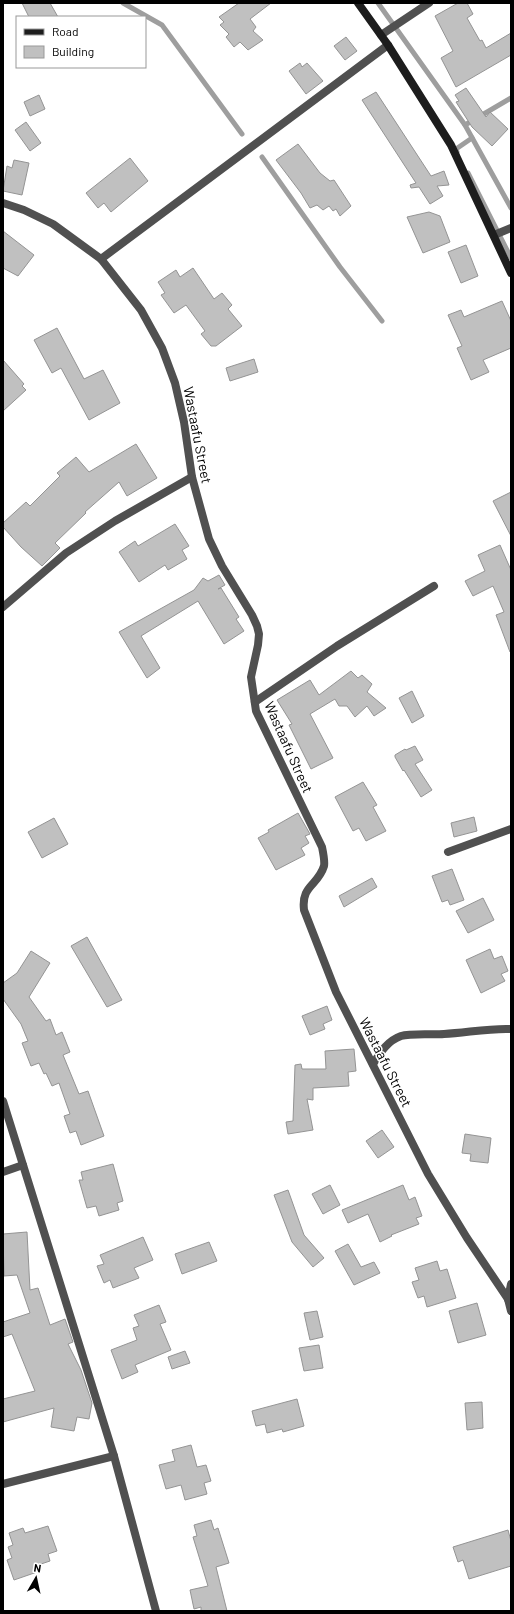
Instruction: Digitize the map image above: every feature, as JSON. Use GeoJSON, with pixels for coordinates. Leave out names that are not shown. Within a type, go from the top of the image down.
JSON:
{"type":"FeatureCollection","features":[{"type":"Feature","properties":{"kind":"main road"},"geometry":{"type":"LineString","coordinates":[[358,3],[388,45],[451,145],[511,273]]}},
{"type":"Feature","properties":{"kind":"street"},"geometry":{"type":"LineString","coordinates":[[381,35],[429,3]]}},
{"type":"Feature","properties":{"kind":"street"},"geometry":{"type":"LineString","coordinates":[[101,259],[388,45]]}},
{"type":"Feature","properties":{"kind":"street","name":"Wastaafu Street"},"geometry":{"type":"LineString","coordinates":[[3,203],[24,210],[53,224],[101,259],[141,310],[162,348],[175,383],[184,422],[192,477],[209,539],[222,566],[252,615],[257,626],[259,634],[258,645],[251,677],[256,712],[322,847],[324,864],[318,878],[305,892],[303,901],[304,910],[336,992],[428,1174],[467,1238],[508,1299],[511,1311]]}},
{"type":"Feature","properties":{"kind":"street"},"geometry":{"type":"LineString","coordinates":[[494,234],[511,228]]}},
{"type":"Feature","properties":{"kind":"street"},"geometry":{"type":"LineString","coordinates":[[3,607],[66,553],[115,521],[192,477]]}},
{"type":"Feature","properties":{"kind":"street"},"geometry":{"type":"LineString","coordinates":[[254,702],[337,646],[434,586]]}},
{"type":"Feature","properties":{"kind":"street"},"geometry":{"type":"LineString","coordinates":[[448,852],[511,829]]}},
{"type":"Feature","properties":{"kind":"street"},"geometry":{"type":"LineString","coordinates":[[373,1064],[381,1051],[390,1041],[402,1036],[474,1032],[491,1028],[511,1029]]}},
{"type":"Feature","properties":{"kind":"street"},"geometry":{"type":"LineString","coordinates":[[3,1101],[114,1456],[156,1611]]}},
{"type":"Feature","properties":{"kind":"street"},"geometry":{"type":"LineString","coordinates":[[3,1172],[23,1165]]}},
{"type":"Feature","properties":{"kind":"street"},"geometry":{"type":"LineString","coordinates":[[508,1299],[511,1284]]}},
{"type":"Feature","properties":{"kind":"street"},"geometry":{"type":"LineString","coordinates":[[3,1484],[114,1456]]}},
{"type":"Feature","properties":{"kind":"building"},"geometry":{"type":"Polygon","coordinates":[[[22,3],[50,3],[57,16],[28,16],[22,3]]]}},
{"type":"Feature","properties":{"kind":"building"},"geometry":{"type":"Polygon","coordinates":[[[239,3],[271,3],[250,19],[256,27],[253,31],[263,40],[248,50],[240,42],[234,47],[226,37],[229,34],[220,25],[224,22],[219,17],[239,3]]]}},
{"type":"Feature","properties":{"kind":"building"},"geometry":{"type":"Polygon","coordinates":[[[458,3],[467,3],[473,14],[467,18],[480,41],[482,40],[486,48],[511,33],[511,55],[456,87],[441,58],[453,51],[435,16],[458,3]]]}},
{"type":"Feature","properties":{"kind":"building"},"geometry":{"type":"Polygon","coordinates":[[[346,37],[357,51],[345,60],[334,46],[346,37]]]}},
{"type":"Feature","properties":{"kind":"building"},"geometry":{"type":"Polygon","coordinates":[[[300,63],[302,67],[307,63],[323,81],[306,94],[289,71],[300,63]]]}},
{"type":"Feature","properties":{"kind":"building"},"geometry":{"type":"Polygon","coordinates":[[[466,88],[486,117],[490,112],[508,129],[492,146],[472,127],[456,102],[459,101],[455,95],[466,88]]]}},
{"type":"Feature","properties":{"kind":"building"},"geometry":{"type":"Polygon","coordinates":[[[376,92],[431,176],[444,171],[449,185],[437,186],[443,196],[430,204],[419,187],[411,188],[410,185],[416,183],[362,100],[376,92]]]}},
{"type":"Feature","properties":{"kind":"building"},"geometry":{"type":"Polygon","coordinates":[[[39,95],[45,109],[30,116],[24,102],[39,95]]]}},
{"type":"Feature","properties":{"kind":"building"},"geometry":{"type":"Polygon","coordinates":[[[26,122],[41,143],[30,151],[15,130],[26,122]]]}},
{"type":"Feature","properties":{"kind":"building"},"geometry":{"type":"Polygon","coordinates":[[[298,144],[320,173],[330,181],[334,180],[351,206],[340,216],[336,209],[333,211],[329,206],[323,210],[317,205],[310,208],[301,193],[276,160],[298,144]]]}},
{"type":"Feature","properties":{"kind":"building"},"geometry":{"type":"Polygon","coordinates":[[[130,158],[148,181],[111,212],[104,203],[98,208],[86,193],[130,158]]]}},
{"type":"Feature","properties":{"kind":"building"},"geometry":{"type":"Polygon","coordinates":[[[14,160],[29,163],[22,195],[3,191],[7,166],[12,168],[14,160]]]}},
{"type":"Feature","properties":{"kind":"building"},"geometry":{"type":"Polygon","coordinates":[[[429,212],[440,216],[450,242],[423,253],[407,217],[429,212]]]}},
{"type":"Feature","properties":{"kind":"building"},"geometry":{"type":"Polygon","coordinates":[[[3,231],[34,255],[18,276],[3,268],[3,231]]]}},
{"type":"Feature","properties":{"kind":"building"},"geometry":{"type":"Polygon","coordinates":[[[466,245],[478,276],[461,283],[448,252],[466,245]]]}},
{"type":"Feature","properties":{"kind":"building"},"geometry":{"type":"Polygon","coordinates":[[[193,268],[214,299],[222,293],[232,305],[228,309],[242,326],[216,346],[211,346],[201,334],[205,331],[186,305],[174,313],[161,295],[165,293],[158,282],[176,270],[180,277],[193,268]]]}},
{"type":"Feature","properties":{"kind":"building"},"geometry":{"type":"Polygon","coordinates":[[[502,301],[511,321],[511,348],[483,360],[489,372],[471,380],[457,348],[462,346],[448,315],[461,310],[464,317],[502,301]]]}},
{"type":"Feature","properties":{"kind":"building"},"geometry":{"type":"Polygon","coordinates":[[[57,328],[84,379],[103,370],[120,403],[89,420],[61,368],[52,373],[34,340],[57,328]]]}},
{"type":"Feature","properties":{"kind":"building"},"geometry":{"type":"Polygon","coordinates":[[[254,359],[258,372],[230,381],[226,368],[254,359]]]}},
{"type":"Feature","properties":{"kind":"building"},"geometry":{"type":"Polygon","coordinates":[[[3,360],[24,384],[22,386],[26,390],[3,411],[3,360]]]}},
{"type":"Feature","properties":{"kind":"building"},"geometry":{"type":"Polygon","coordinates":[[[136,444],[157,478],[127,496],[119,482],[85,512],[86,513],[55,543],[60,548],[42,566],[21,547],[3,527],[3,523],[26,502],[30,506],[60,476],[57,473],[76,457],[89,472],[136,444]]]}},
{"type":"Feature","properties":{"kind":"building"},"geometry":{"type":"Polygon","coordinates":[[[511,492],[511,536],[493,501],[511,492]]]}},
{"type":"Feature","properties":{"kind":"building"},"geometry":{"type":"Polygon","coordinates":[[[175,524],[189,546],[182,550],[187,559],[168,570],[165,565],[139,582],[119,552],[135,541],[138,546],[175,524]]]}},
{"type":"Feature","properties":{"kind":"building"},"geometry":{"type":"Polygon","coordinates":[[[500,545],[511,570],[510,652],[496,615],[504,612],[493,586],[473,596],[465,581],[485,571],[478,555],[500,545]]]}},
{"type":"Feature","properties":{"kind":"building"},"geometry":{"type":"Polygon","coordinates":[[[219,575],[225,585],[218,589],[221,588],[239,617],[236,619],[244,631],[224,644],[198,601],[141,636],[160,668],[147,678],[119,632],[194,590],[203,578],[208,581],[219,575]]]}},
{"type":"Feature","properties":{"kind":"building"},"geometry":{"type":"Polygon","coordinates":[[[351,671],[358,678],[362,675],[372,684],[367,692],[386,708],[374,716],[367,706],[355,717],[347,706],[339,706],[335,699],[310,714],[333,758],[311,769],[289,725],[292,724],[277,700],[310,680],[319,695],[351,671]]]}},
{"type":"Feature","properties":{"kind":"building"},"geometry":{"type":"Polygon","coordinates":[[[412,691],[424,716],[412,723],[399,698],[412,691]]]}},
{"type":"Feature","properties":{"kind":"building"},"geometry":{"type":"Polygon","coordinates":[[[415,746],[423,760],[415,764],[432,790],[421,797],[395,757],[395,755],[405,749],[406,750],[415,746]]]}},
{"type":"Feature","properties":{"kind":"building"},"geometry":{"type":"Polygon","coordinates":[[[363,782],[377,805],[373,807],[386,831],[366,841],[359,828],[353,831],[335,797],[363,782]]]}},
{"type":"Feature","properties":{"kind":"building"},"geometry":{"type":"Polygon","coordinates":[[[298,813],[310,834],[305,836],[309,843],[301,848],[305,855],[276,870],[258,838],[269,832],[268,830],[298,813]]]}},
{"type":"Feature","properties":{"kind":"building"},"geometry":{"type":"Polygon","coordinates":[[[474,817],[477,831],[454,837],[451,823],[474,817]]]}},
{"type":"Feature","properties":{"kind":"building"},"geometry":{"type":"Polygon","coordinates":[[[54,818],[68,844],[42,858],[28,832],[54,818]]]}},
{"type":"Feature","properties":{"kind":"building"},"geometry":{"type":"Polygon","coordinates":[[[452,869],[464,900],[450,905],[448,900],[442,902],[432,876],[452,869]]]}},
{"type":"Feature","properties":{"kind":"building"},"geometry":{"type":"Polygon","coordinates":[[[372,878],[377,887],[344,907],[339,896],[372,878]]]}},
{"type":"Feature","properties":{"kind":"building"},"geometry":{"type":"Polygon","coordinates":[[[483,898],[494,920],[468,933],[456,911],[483,898]]]}},
{"type":"Feature","properties":{"kind":"building"},"geometry":{"type":"Polygon","coordinates":[[[87,937],[122,1000],[107,1007],[71,946],[87,937]]]}},
{"type":"Feature","properties":{"kind":"building"},"geometry":{"type":"Polygon","coordinates":[[[490,949],[494,959],[502,956],[508,971],[501,974],[505,981],[481,993],[466,960],[490,949]]]}},
{"type":"Feature","properties":{"kind":"building"},"geometry":{"type":"Polygon","coordinates":[[[31,951],[50,963],[29,997],[46,1021],[50,1019],[56,1035],[62,1032],[70,1052],[63,1055],[79,1094],[88,1091],[104,1136],[81,1145],[76,1131],[70,1133],[64,1116],[70,1114],[59,1083],[52,1086],[39,1063],[31,1066],[22,1043],[28,1041],[21,1024],[3,999],[3,983],[17,973],[31,951]]]}},
{"type":"Feature","properties":{"kind":"building"},"geometry":{"type":"Polygon","coordinates":[[[327,1006],[332,1020],[323,1024],[325,1029],[310,1035],[302,1016],[327,1006]]]}},
{"type":"Feature","properties":{"kind":"building"},"geometry":{"type":"Polygon","coordinates":[[[354,1049],[356,1071],[348,1072],[349,1086],[313,1088],[313,1100],[307,1099],[313,1130],[288,1134],[286,1122],[293,1121],[295,1065],[301,1064],[302,1069],[326,1069],[325,1051],[354,1049]]]}},
{"type":"Feature","properties":{"kind":"building"},"geometry":{"type":"Polygon","coordinates":[[[382,1130],[394,1147],[378,1158],[366,1141],[382,1130]]]}},
{"type":"Feature","properties":{"kind":"building"},"geometry":{"type":"Polygon","coordinates":[[[465,1134],[491,1138],[488,1163],[470,1161],[471,1154],[462,1153],[465,1134]]]}},
{"type":"Feature","properties":{"kind":"building"},"geometry":{"type":"Polygon","coordinates":[[[113,1164],[123,1201],[117,1203],[119,1210],[99,1216],[96,1206],[87,1208],[79,1180],[83,1180],[81,1172],[113,1164]]]}},
{"type":"Feature","properties":{"kind":"building"},"geometry":{"type":"Polygon","coordinates":[[[330,1185],[340,1205],[323,1214],[312,1194],[330,1185]]]}},
{"type":"Feature","properties":{"kind":"building"},"geometry":{"type":"Polygon","coordinates":[[[403,1185],[409,1200],[415,1197],[422,1216],[416,1218],[419,1224],[391,1235],[392,1236],[380,1242],[368,1214],[348,1223],[342,1210],[403,1185]]]}},
{"type":"Feature","properties":{"kind":"building"},"geometry":{"type":"Polygon","coordinates":[[[288,1190],[304,1235],[324,1258],[313,1267],[292,1242],[274,1195],[288,1190]]]}},
{"type":"Feature","properties":{"kind":"building"},"geometry":{"type":"Polygon","coordinates":[[[27,1232],[30,1290],[38,1288],[50,1325],[65,1319],[73,1342],[68,1344],[81,1370],[92,1403],[89,1419],[77,1417],[74,1431],[51,1427],[54,1408],[3,1422],[3,1399],[35,1391],[12,1334],[3,1337],[3,1322],[30,1313],[17,1275],[4,1276],[3,1234],[27,1232]]]}},
{"type":"Feature","properties":{"kind":"building"},"geometry":{"type":"Polygon","coordinates":[[[143,1237],[153,1260],[134,1268],[139,1278],[113,1288],[110,1280],[104,1283],[97,1266],[104,1264],[100,1255],[143,1237]]]}},
{"type":"Feature","properties":{"kind":"building"},"geometry":{"type":"Polygon","coordinates":[[[209,1242],[217,1261],[182,1274],[175,1254],[209,1242]]]}},
{"type":"Feature","properties":{"kind":"building"},"geometry":{"type":"Polygon","coordinates":[[[348,1244],[361,1267],[374,1262],[380,1273],[354,1285],[335,1251],[348,1244]]]}},
{"type":"Feature","properties":{"kind":"building"},"geometry":{"type":"Polygon","coordinates":[[[437,1261],[440,1271],[447,1269],[456,1298],[427,1307],[424,1296],[418,1298],[412,1282],[419,1280],[415,1268],[437,1261]]]}},
{"type":"Feature","properties":{"kind":"building"},"geometry":{"type":"Polygon","coordinates":[[[477,1303],[486,1335],[458,1343],[449,1311],[477,1303]]]}},
{"type":"Feature","properties":{"kind":"building"},"geometry":{"type":"Polygon","coordinates":[[[159,1305],[166,1322],[160,1324],[171,1350],[135,1365],[138,1372],[122,1379],[111,1350],[137,1340],[133,1328],[139,1326],[134,1315],[159,1305]]]}},
{"type":"Feature","properties":{"kind":"building"},"geometry":{"type":"Polygon","coordinates":[[[317,1311],[323,1337],[310,1340],[304,1313],[317,1311]]]}},
{"type":"Feature","properties":{"kind":"building"},"geometry":{"type":"Polygon","coordinates":[[[319,1345],[323,1368],[304,1371],[299,1348],[319,1345]]]}},
{"type":"Feature","properties":{"kind":"building"},"geometry":{"type":"Polygon","coordinates":[[[185,1351],[190,1363],[172,1369],[168,1357],[185,1351]]]}},
{"type":"Feature","properties":{"kind":"building"},"geometry":{"type":"Polygon","coordinates":[[[297,1399],[304,1426],[283,1432],[282,1429],[267,1433],[265,1424],[256,1426],[252,1411],[297,1399]]]}},
{"type":"Feature","properties":{"kind":"building"},"geometry":{"type":"Polygon","coordinates":[[[482,1402],[483,1428],[467,1430],[465,1403],[482,1402]]]}},
{"type":"Feature","properties":{"kind":"building"},"geometry":{"type":"Polygon","coordinates":[[[191,1445],[197,1467],[206,1465],[211,1481],[204,1483],[207,1494],[185,1500],[181,1485],[166,1489],[159,1465],[175,1461],[172,1450],[191,1445]]]}},
{"type":"Feature","properties":{"kind":"building"},"geometry":{"type":"Polygon","coordinates":[[[211,1520],[214,1530],[218,1528],[229,1563],[216,1567],[227,1611],[201,1611],[201,1607],[194,1609],[190,1590],[208,1586],[193,1537],[197,1536],[194,1525],[211,1520]]]}},
{"type":"Feature","properties":{"kind":"building"},"geometry":{"type":"Polygon","coordinates":[[[48,1526],[57,1551],[48,1554],[50,1561],[38,1565],[40,1571],[14,1580],[7,1560],[12,1558],[8,1547],[13,1545],[9,1533],[23,1528],[25,1533],[48,1526]]]}},
{"type":"Feature","properties":{"kind":"building"},"geometry":{"type":"Polygon","coordinates":[[[508,1530],[511,1541],[511,1566],[469,1579],[463,1560],[458,1562],[453,1547],[508,1530]]]}},
{"type":"Feature","properties":{"kind":"waterway"},"geometry":{"type":"LineString","coordinates":[[123,3],[162,25],[242,134]]}},
{"type":"Feature","properties":{"kind":"waterway"},"geometry":{"type":"LineString","coordinates":[[378,3],[465,125],[511,208]]}},
{"type":"Feature","properties":{"kind":"waterway"},"geometry":{"type":"LineString","coordinates":[[465,125],[511,98]]}},
{"type":"Feature","properties":{"kind":"waterway"},"geometry":{"type":"LineString","coordinates":[[457,152],[456,149],[472,138]]}},
{"type":"Feature","properties":{"kind":"waterway"},"geometry":{"type":"LineString","coordinates":[[262,157],[340,267],[382,321]]}},
{"type":"Feature","properties":{"kind":"waterway"},"geometry":{"type":"LineString","coordinates":[[468,173],[511,258]]}}]}
